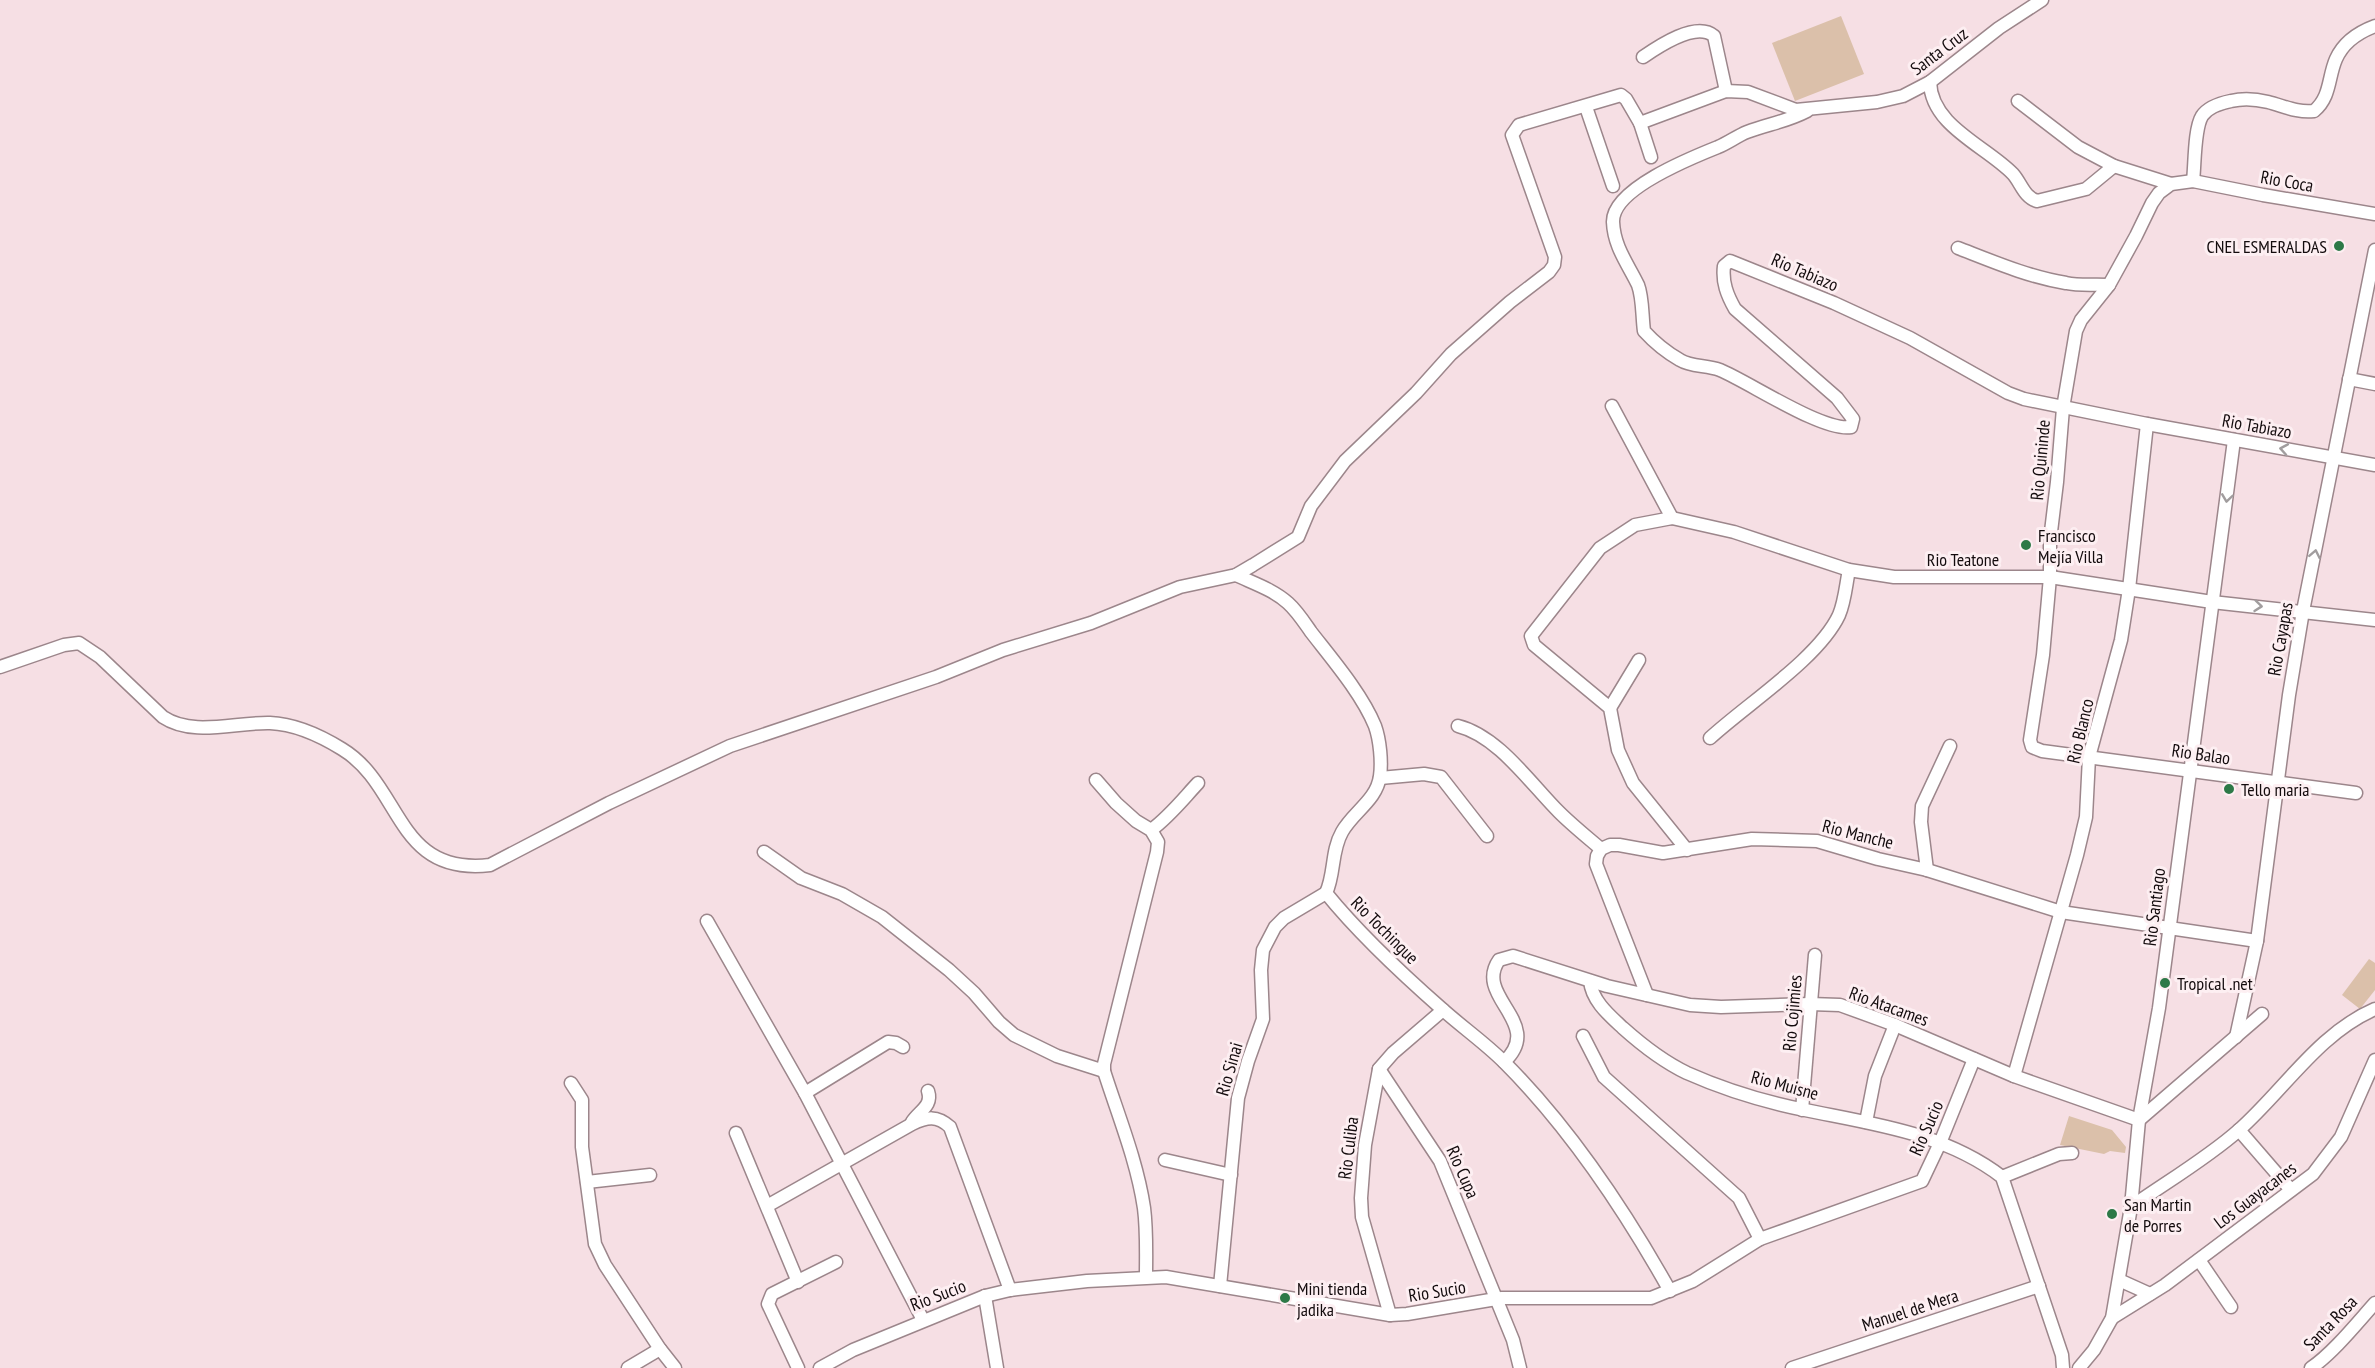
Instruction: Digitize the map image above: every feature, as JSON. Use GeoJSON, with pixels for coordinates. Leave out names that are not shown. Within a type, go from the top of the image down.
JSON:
{"type":"FeatureCollection","features":[{"type":"Feature","properties":{"kind":"street","name":"Santa Cruz"},"geometry":{"type":"LineString","coordinates":[[1811,109],[1877,102],[1903,96],[1929,82],[1999,28],[2042,0]]}},
{"type":"Feature","properties":{"kind":"street"},"geometry":{"type":"LineString","coordinates":[[2018,102],[2078,147],[2114,166],[2171,184],[2193,181],[2199,124],[2203,115],[2210,108],[2230,101],[2252,99],[2287,108],[2314,111],[2324,101],[2336,58],[2348,42],[2375,26]]}},
{"type":"Feature","properties":{"kind":"street"},"geometry":{"type":"LineString","coordinates":[[1643,57],[1655,48],[1686,34],[1701,30],[1708,31],[1714,36],[1726,91]]}},
{"type":"Feature","properties":{"kind":"street"},"geometry":{"type":"LineString","coordinates":[[1929,82],[1935,104],[1949,121],[2014,175],[2030,199],[2037,201],[2086,189],[2114,166]]}},
{"type":"Feature","properties":{"kind":"street"},"geometry":{"type":"LineString","coordinates":[[1640,123],[1726,91],[1748,92],[1792,110],[1811,109]]}},
{"type":"Feature","properties":{"kind":"street"},"geometry":{"type":"LineString","coordinates":[[0,667],[64,645],[80,643],[100,657],[172,723],[192,728],[270,723],[288,725],[318,735],[344,750],[364,768],[416,842],[432,856],[450,864],[470,867],[490,865],[609,803],[730,746],[936,677],[1003,650],[1091,623],[1180,587],[1236,575],[1298,537],[1311,506],[1345,462],[1416,393],[1460,346],[1550,272],[1555,258],[1512,135],[1519,125],[1621,95],[1626,99],[1640,123],[1651,157]]}},
{"type":"Feature","properties":{"kind":"street"},"geometry":{"type":"LineString","coordinates":[[1586,107],[1613,186]]}},
{"type":"Feature","properties":{"kind":"street","name":"Rio Tabiazo"},"geometry":{"type":"LineString","coordinates":[[1811,109],[1782,123],[1746,133],[1696,155],[1632,192],[1617,208],[1613,219],[1621,257],[1639,288],[1644,331],[1683,362],[1719,370],[1801,412],[1832,425],[1851,427],[1853,420],[1837,398],[1735,309],[1728,296],[1723,275],[1724,266],[1730,261],[1834,303],[1910,338],[2008,393],[2063,408],[2375,465]]}},
{"type":"Feature","properties":{"kind":"street","name":"Rio Coca"},"geometry":{"type":"LineString","coordinates":[[2193,181],[2375,214]]}},
{"type":"Feature","properties":{"kind":"street","name":"Rio Quininde"},"geometry":{"type":"LineString","coordinates":[[2042,751],[2032,747],[2030,740],[2043,655],[2050,577],[2050,540],[2063,408],[2076,331],[2081,320],[2109,285],[2152,203],[2159,193],[2171,184]]}},
{"type":"Feature","properties":{"kind":"street"},"geometry":{"type":"LineString","coordinates":[[1959,248],[2038,277],[2069,284],[2109,285]]}},
{"type":"Feature","properties":{"kind":"street","name":"Rio Cayapas"},"geometry":{"type":"LineString","coordinates":[[2236,1037],[2257,941],[2289,695],[2303,611],[2349,379],[2371,290],[2375,250]]}},
{"type":"Feature","properties":{"kind":"street"},"geometry":{"type":"LineString","coordinates":[[2349,379],[2375,384]]}},
{"type":"Feature","properties":{"kind":"street"},"geometry":{"type":"LineString","coordinates":[[1612,406],[1672,518]]}},
{"type":"Feature","properties":{"kind":"street","name":"Rio Blanco"},"geometry":{"type":"LineString","coordinates":[[2014,1076],[2086,817],[2089,757],[2121,640],[2129,589],[2147,424]]}},
{"type":"Feature","properties":{"kind":"street","name":"Rio Santiago"},"geometry":{"type":"LineString","coordinates":[[2079,1368],[2094,1350],[2112,1318],[2119,1280],[2131,1207],[2139,1120],[2159,1008],[2235,440]]}},
{"type":"Feature","properties":{"kind":"street","name":"Rio Teatone"},"geometry":{"type":"LineString","coordinates":[[1610,708],[1534,645],[1531,636],[1600,548],[1635,525],[1672,518],[1734,532],[1849,570],[1893,577],[2050,577],[2212,602],[2375,620]]}},
{"type":"Feature","properties":{"kind":"street"},"geometry":{"type":"LineString","coordinates":[[1710,738],[1801,662],[1825,636],[1841,612],[1849,570]]}},
{"type":"Feature","properties":{"kind":"street"},"geometry":{"type":"LineString","coordinates":[[1236,575],[1288,603],[1330,656],[1363,705],[1375,728],[1380,756],[1380,778],[1424,774],[1441,777],[1487,836]]}},
{"type":"Feature","properties":{"kind":"street"},"geometry":{"type":"LineString","coordinates":[[1639,660],[1610,708],[1618,750],[1633,783],[1687,850]]}},
{"type":"Feature","properties":{"kind":"street"},"geometry":{"type":"LineString","coordinates":[[1458,726],[1483,736],[1500,750],[1561,814],[1601,849],[1597,856],[1599,872],[1647,995]]}},
{"type":"Feature","properties":{"kind":"street"},"geometry":{"type":"LineString","coordinates":[[1927,870],[1921,822],[1922,806],[1950,746]]}},
{"type":"Feature","properties":{"kind":"street","name":"Rio Balao"},"geometry":{"type":"LineString","coordinates":[[2042,751],[2356,794]]}},
{"type":"Feature","properties":{"kind":"street","name":"Rio Tochingue"},"geometry":{"type":"LineString","coordinates":[[1380,778],[1369,801],[1342,830],[1326,893],[1390,961],[1503,1062],[1563,1128],[1616,1201],[1670,1291]]}},
{"type":"Feature","properties":{"kind":"street"},"geometry":{"type":"LineString","coordinates":[[1096,780],[1107,795],[1136,821],[1151,830],[1158,842],[1121,1001],[1105,1057],[1104,1071],[1136,1174],[1143,1207],[1147,1238],[1146,1277]]}},
{"type":"Feature","properties":{"kind":"street"},"geometry":{"type":"LineString","coordinates":[[1151,830],[1164,820],[1179,801],[1198,783]]}},
{"type":"Feature","properties":{"kind":"street","name":"Rio Manche"},"geometry":{"type":"LineString","coordinates":[[1601,849],[1619,845],[1663,853],[1752,839],[1817,841],[1878,859],[1927,870],[2061,912],[2257,941]]}},
{"type":"Feature","properties":{"kind":"street"},"geometry":{"type":"LineString","coordinates":[[764,852],[801,878],[842,894],[882,917],[949,970],[1014,1035],[1058,1056],[1104,1071]]}},
{"type":"Feature","properties":{"kind":"street","name":"Rio Sinai"},"geometry":{"type":"LineString","coordinates":[[1220,1286],[1238,1098],[1263,1019],[1261,970],[1263,950],[1275,927],[1284,918],[1326,893]]}},
{"type":"Feature","properties":{"kind":"street"},"geometry":{"type":"LineString","coordinates":[[707,921],[805,1093],[923,1320]]}},
{"type":"Feature","properties":{"kind":"street","name":"Rio Cojimies"},"geometry":{"type":"LineString","coordinates":[[1802,1110],[1815,955]]}},
{"type":"Feature","properties":{"kind":"street","name":"Rio Atacames"},"geometry":{"type":"LineString","coordinates":[[1503,1062],[1516,1048],[1517,1036],[1515,1025],[1495,988],[1492,972],[1498,960],[1513,956],[1590,981],[1690,1005],[1721,1007],[1840,1005],[1895,1025],[2014,1076],[2139,1120]]}},
{"type":"Feature","properties":{"kind":"street","name":"Rio Muisne"},"geometry":{"type":"LineString","coordinates":[[1590,981],[1595,999],[1617,1023],[1646,1047],[1686,1072],[1755,1097],[1802,1110],[1911,1132],[1981,1161],[2002,1177]]}},
{"type":"Feature","properties":{"kind":"street"},"geometry":{"type":"LineString","coordinates":[[2131,1207],[2239,1130],[2336,1031],[2375,1009]]}},
{"type":"Feature","properties":{"kind":"street"},"geometry":{"type":"LineString","coordinates":[[1378,1069],[1443,1010]]}},
{"type":"Feature","properties":{"kind":"street"},"geometry":{"type":"LineString","coordinates":[[2139,1120],[2262,1014]]}},
{"type":"Feature","properties":{"kind":"street"},"geometry":{"type":"LineString","coordinates":[[1866,1122],[1875,1076],[1895,1025]]}},
{"type":"Feature","properties":{"kind":"street"},"geometry":{"type":"LineString","coordinates":[[1583,1036],[1604,1077],[1739,1198],[1760,1239]]}},
{"type":"Feature","properties":{"kind":"street"},"geometry":{"type":"LineString","coordinates":[[805,1093],[888,1042],[903,1047]]}},
{"type":"Feature","properties":{"kind":"street","name":"Rio Sucio"},"geometry":{"type":"LineString","coordinates":[[820,1368],[853,1350],[985,1296],[1010,1290],[1146,1277],[1166,1277],[1390,1315],[1496,1299],[1595,1297],[1651,1299],[1701,1277],[1760,1239],[1922,1181],[1974,1059]]}},
{"type":"Feature","properties":{"kind":"street","name":"Los Guayacanes"},"geometry":{"type":"LineString","coordinates":[[2112,1318],[2199,1260],[2313,1174],[2341,1137],[2375,1060]]}},
{"type":"Feature","properties":{"kind":"street","name":"Rio Cupa"},"geometry":{"type":"LineString","coordinates":[[1378,1069],[1440,1161],[1513,1340],[1520,1368]]}},
{"type":"Feature","properties":{"kind":"street","name":"Rio Culiba"},"geometry":{"type":"LineString","coordinates":[[1378,1069],[1365,1144],[1360,1198],[1366,1237],[1390,1315]]}},
{"type":"Feature","properties":{"kind":"street"},"geometry":{"type":"LineString","coordinates":[[571,1083],[582,1100],[582,1147],[595,1244],[599,1255],[660,1349],[675,1368]]}},
{"type":"Feature","properties":{"kind":"street"},"geometry":{"type":"LineString","coordinates":[[912,1124],[928,1104],[930,1097],[928,1091]]}},
{"type":"Feature","properties":{"kind":"street"},"geometry":{"type":"LineString","coordinates":[[767,1206],[912,1124],[931,1117],[942,1119],[950,1127],[1010,1290]]}},
{"type":"Feature","properties":{"kind":"street"},"geometry":{"type":"LineString","coordinates":[[2239,1130],[2291,1190]]}},
{"type":"Feature","properties":{"kind":"street"},"geometry":{"type":"LineString","coordinates":[[736,1132],[798,1282]]}},
{"type":"Feature","properties":{"kind":"street"},"geometry":{"type":"LineString","coordinates":[[2063,1368],[2062,1355],[2002,1177],[2059,1154],[2072,1153]]}},
{"type":"Feature","properties":{"kind":"street"},"geometry":{"type":"LineString","coordinates":[[1165,1161],[1231,1175]]}},
{"type":"Feature","properties":{"kind":"street"},"geometry":{"type":"LineString","coordinates":[[587,1182],[650,1175]]}},
{"type":"Feature","properties":{"kind":"street"},"geometry":{"type":"LineString","coordinates":[[2199,1260],[2231,1307]]}},
{"type":"Feature","properties":{"kind":"street"},"geometry":{"type":"LineString","coordinates":[[798,1368],[768,1304],[772,1294],[836,1262]]}},
{"type":"Feature","properties":{"kind":"street"},"geometry":{"type":"LineString","coordinates":[[2119,1280],[2150,1294]]}},
{"type":"Feature","properties":{"kind":"street","name":"Manuel de Mera"},"geometry":{"type":"LineString","coordinates":[[1791,1368],[2039,1286]]}},
{"type":"Feature","properties":{"kind":"street"},"geometry":{"type":"LineString","coordinates":[[985,1296],[997,1368]]}},
{"type":"Feature","properties":{"kind":"street","name":"Santa Rosa"},"geometry":{"type":"LineString","coordinates":[[2311,1368],[2328,1357],[2334,1346],[2375,1303]]}},
{"type":"Feature","properties":{"kind":"street"},"geometry":{"type":"LineString","coordinates":[[628,1368],[660,1349]]}},
{"type":"Feature","properties":{"kind":"shaded area"},"geometry":{"type":"Polygon","coordinates":[[[1841,16],[1864,74],[1795,101],[1772,43],[1841,16]]]}},
{"type":"Feature","properties":{"kind":"shaded area"},"geometry":{"type":"Polygon","coordinates":[[[2369,959],[2375,963],[2375,990],[2360,1009],[2342,995],[2369,959]]]}},
{"type":"Feature","properties":{"kind":"shaded area"},"geometry":{"type":"Polygon","coordinates":[[[2069,1116],[2112,1130],[2126,1147],[2125,1153],[2110,1151],[2104,1154],[2060,1145],[2069,1116]]]}},
{"type":"Feature","properties":{"kind":"place","name":"CNEL ESMERALDAS"},"geometry":{"type":"Point","coordinates":[2339,246]}},
{"type":"Feature","properties":{"kind":"place","name":"Francisco Mejía Villa"},"geometry":{"type":"Point","coordinates":[2026,545]}},
{"type":"Feature","properties":{"kind":"place","name":"Tello maria"},"geometry":{"type":"Point","coordinates":[2229,789]}},
{"type":"Feature","properties":{"kind":"place","name":"Tropical .net"},"geometry":{"type":"Point","coordinates":[2165,983]}},
{"type":"Feature","properties":{"kind":"place","name":"San Martin de Porres"},"geometry":{"type":"Point","coordinates":[2112,1214]}},
{"type":"Feature","properties":{"kind":"place","name":"Mini tienda jadika"},"geometry":{"type":"Point","coordinates":[1285,1298]}}]}
